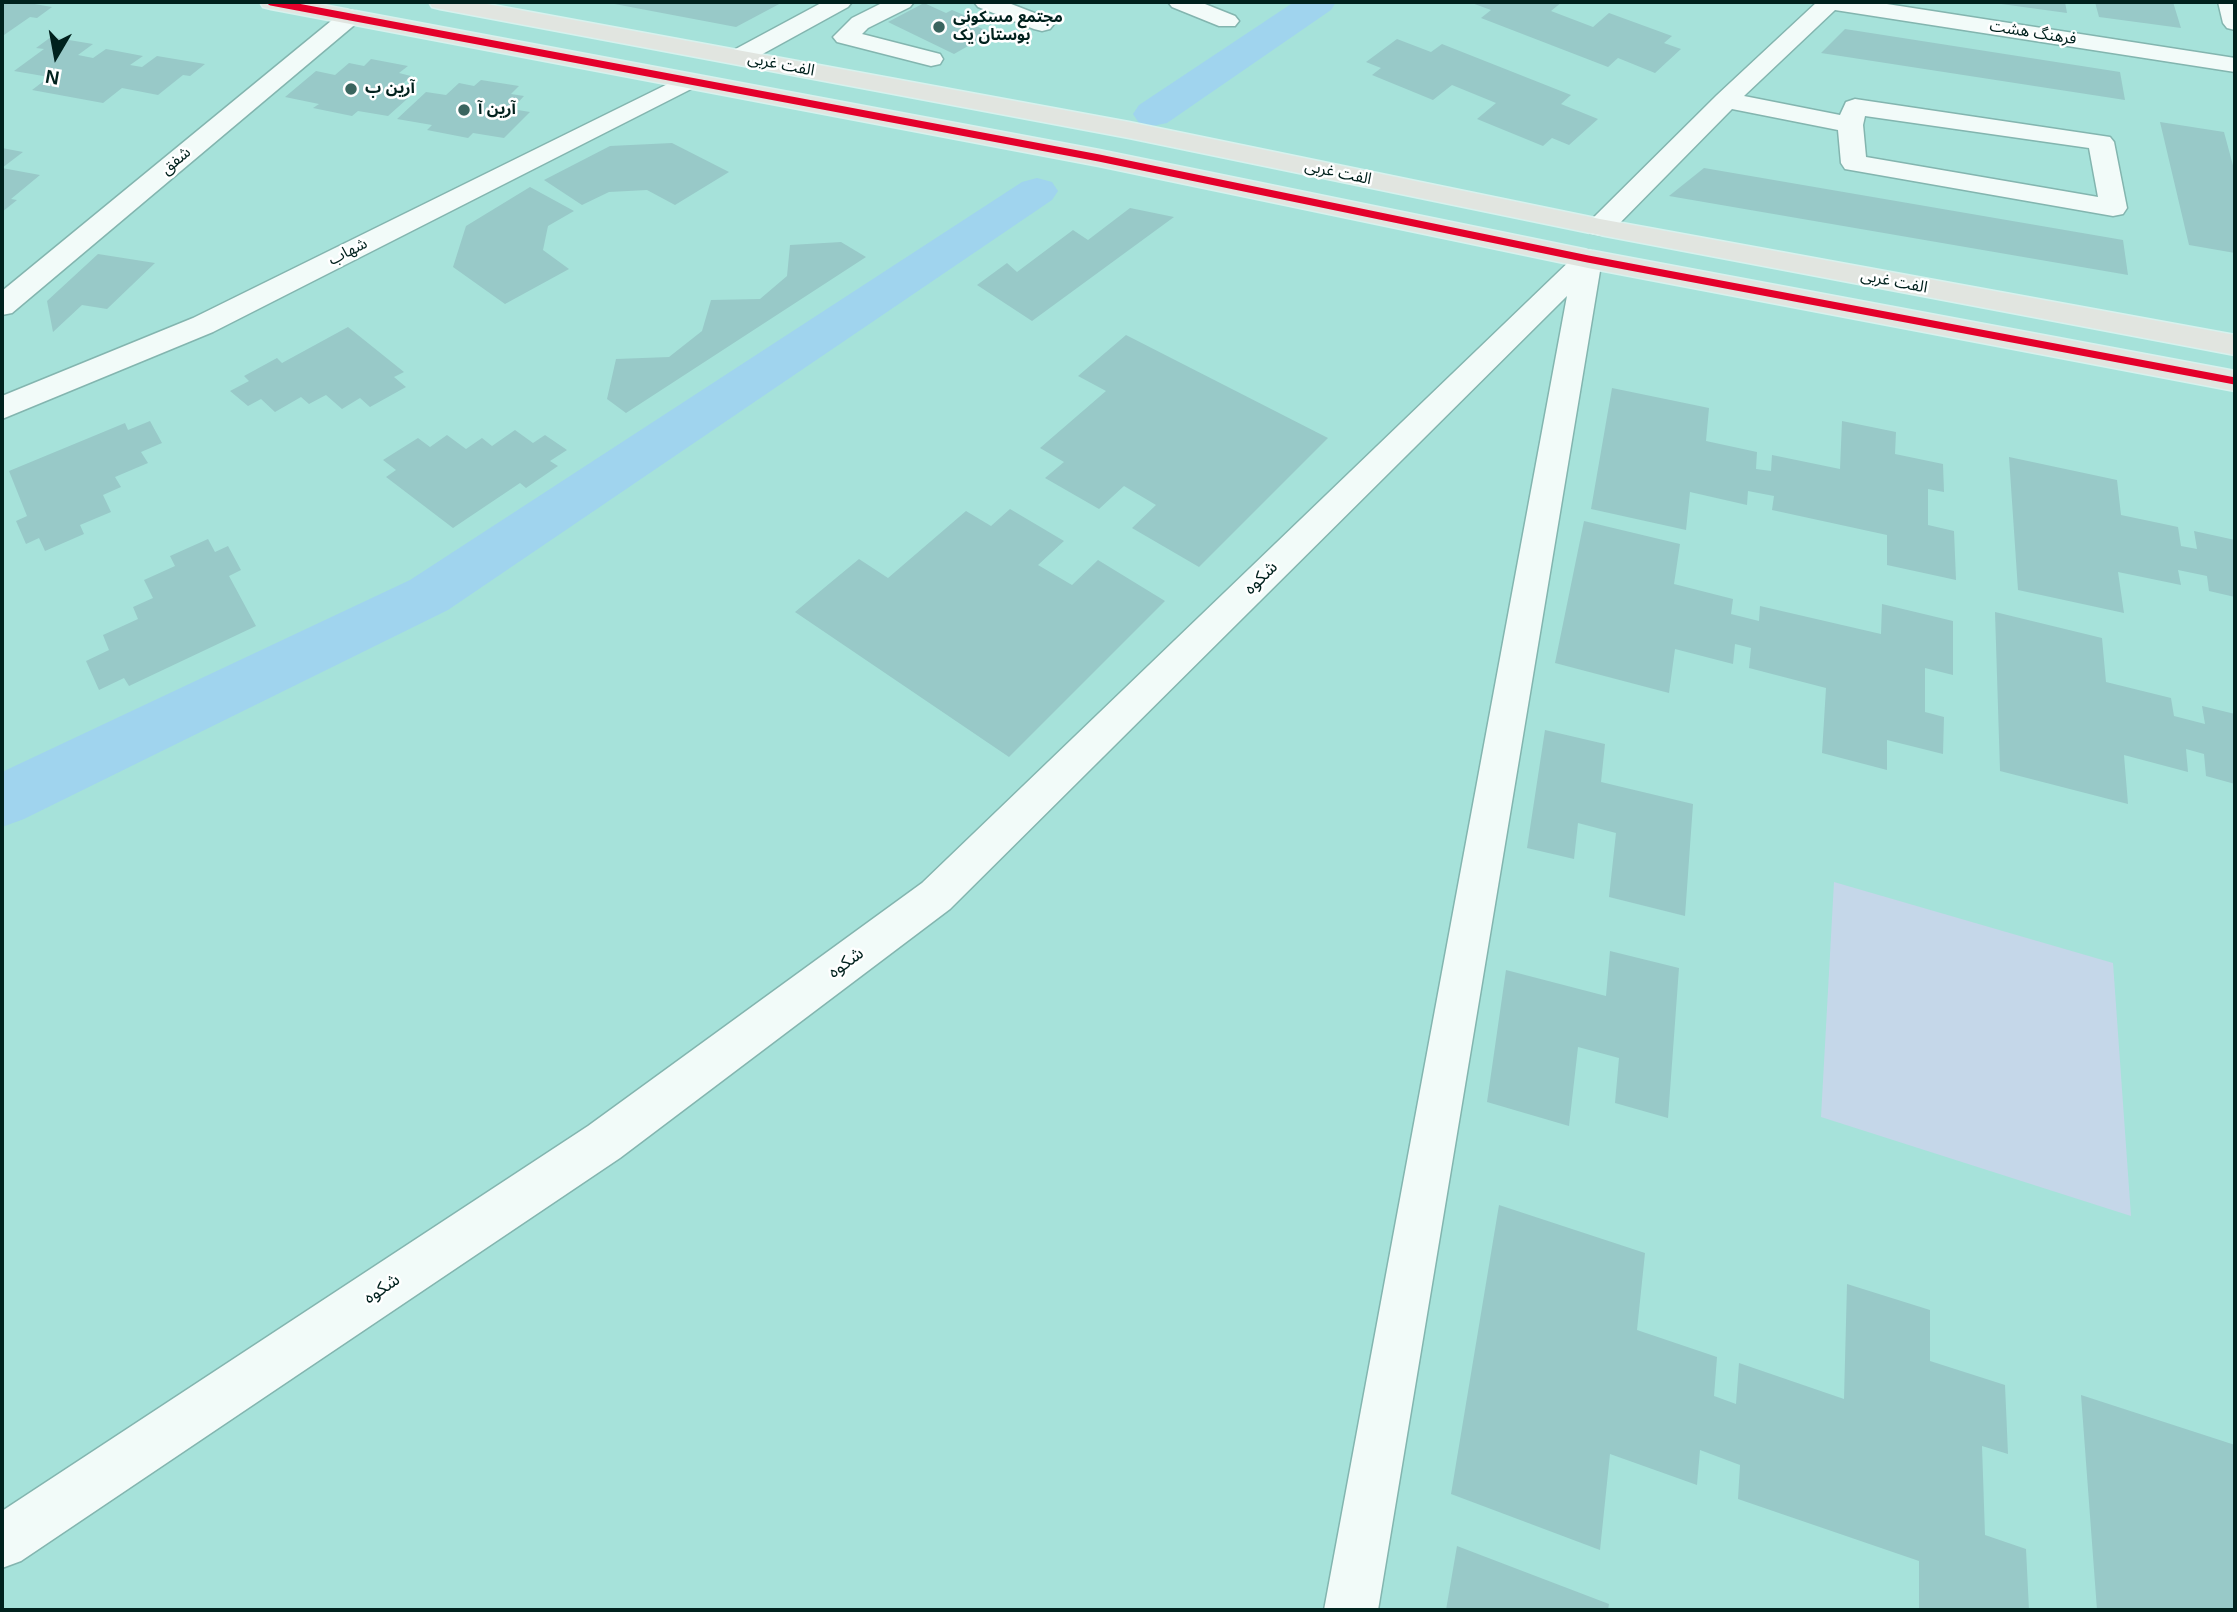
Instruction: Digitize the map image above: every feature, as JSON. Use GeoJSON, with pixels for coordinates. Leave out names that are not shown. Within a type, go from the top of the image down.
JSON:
{"type":"FeatureCollection","features":[{"type":"Feature","properties":{"kind":"main road","name":"الفت غربی"},"geometry":{"type":"LineString","coordinates":[[271,2],[1112,161],[1594,243],[2235,345]]}},
{"type":"Feature","properties":{"kind":"main road","name":"الفت غربی"},"geometry":{"type":"LineString","coordinates":[[442,2],[1129,130],[1594,243],[2235,381]]}},
{"type":"Feature","properties":{"kind":"street"},"geometry":{"type":"LineString","coordinates":[[739,57],[840,2]]}},
{"type":"Feature","properties":{"kind":"street"},"geometry":{"type":"LineString","coordinates":[[902,2],[860,23],[845,37],[931,59]]}},
{"type":"Feature","properties":{"kind":"street"},"geometry":{"type":"LineString","coordinates":[[986,2],[1042,24]]}},
{"type":"Feature","properties":{"kind":"street"},"geometry":{"type":"LineString","coordinates":[[1180,2],[1227,20]]}},
{"type":"Feature","properties":{"kind":"street","name":"فرهنگ هشت"},"geometry":{"type":"LineString","coordinates":[[1830,2],[2235,65]]}},
{"type":"Feature","properties":{"kind":"street","name":"شکوه"},"geometry":{"type":"LineString","coordinates":[[2,1542],[604,1142],[936,897],[1594,243],[1726,100],[1830,2]]}},
{"type":"Feature","properties":{"kind":"street"},"geometry":{"type":"LineString","coordinates":[[2229,2],[2235,23]]}},
{"type":"Feature","properties":{"kind":"street","name":"شفق"},"geometry":{"type":"LineString","coordinates":[[2,306],[350,17]]}},
{"type":"Feature","properties":{"kind":"street","name":"شهاب"},"geometry":{"type":"LineString","coordinates":[[2,408],[203,325],[688,81]]}},
{"type":"Feature","properties":{"kind":"street"},"geometry":{"type":"LineString","coordinates":[[1726,100],[1850,125]]}},
{"type":"Feature","properties":{"kind":"street"},"geometry":{"type":"LineString","coordinates":[[1855,107],[2101,142],[2113,208],[1854,163],[1850,125],[1855,107]]}},
{"type":"Feature","properties":{"kind":"street"},"geometry":{"type":"LineString","coordinates":[[1351,1610],[1594,243]]}},
{"type":"Feature","properties":{"kind":"shaded area"},"geometry":{"type":"Polygon","coordinates":[[[1834,882],[2113,963],[2131,1216],[1821,1117],[1834,882]]]}},
{"type":"Feature","properties":{"kind":"building"},"geometry":{"type":"Polygon","coordinates":[[[4,2],[52,7],[37,18],[30,17],[4,35],[4,2]]]}},
{"type":"Feature","properties":{"kind":"building"},"geometry":{"type":"Polygon","coordinates":[[[604,2],[783,2],[736,27],[604,2]]]}},
{"type":"Feature","properties":{"kind":"building"},"geometry":{"type":"Polygon","coordinates":[[[1469,2],[1562,2],[1551,11],[1593,27],[1609,13],[1672,36],[1664,43],[1681,49],[1655,73],[1618,58],[1608,67],[1481,18],[1491,10],[1469,2]]]}},
{"type":"Feature","properties":{"kind":"building"},"geometry":{"type":"Polygon","coordinates":[[[2065,2],[2067,13],[1994,3],[2065,2]]]}},
{"type":"Feature","properties":{"kind":"building"},"geometry":{"type":"Polygon","coordinates":[[[2095,2],[2173,2],[2181,28],[2099,17],[2095,2]]]}},
{"type":"Feature","properties":{"kind":"building","name":"مجتمع مسکونی بوستان یک"},"geometry":{"type":"Polygon","coordinates":[[[924,3],[946,13],[952,10],[971,18],[966,21],[991,33],[954,54],[888,22],[924,3]]]}},
{"type":"Feature","properties":{"kind":"building"},"geometry":{"type":"Polygon","coordinates":[[[1845,29],[2120,72],[2125,100],[1821,53],[1845,29]]]}},
{"type":"Feature","properties":{"kind":"building"},"geometry":{"type":"Polygon","coordinates":[[[51,37],[93,44],[78,55],[93,58],[106,49],[143,56],[130,65],[142,67],[157,56],[205,64],[190,76],[183,75],[158,95],[122,88],[103,103],[32,90],[49,77],[14,71],[44,49],[36,48],[51,37]]]}},
{"type":"Feature","properties":{"kind":"building"},"geometry":{"type":"Polygon","coordinates":[[[1397,39],[1431,52],[1442,44],[1571,95],[1561,104],[1598,119],[1569,145],[1552,138],[1543,146],[1477,119],[1496,103],[1452,85],[1433,100],[1372,75],[1381,68],[1366,62],[1397,39]]]}},
{"type":"Feature","properties":{"kind":"building","name":"آرین ب"},"geometry":{"type":"Polygon","coordinates":[[[371,59],[408,66],[399,73],[411,76],[398,88],[416,91],[388,116],[358,111],[352,116],[313,108],[319,104],[285,97],[316,71],[335,75],[349,63],[364,66],[371,59]]]}},
{"type":"Feature","properties":{"kind":"building","name":"آرین آ"},"geometry":{"type":"Polygon","coordinates":[[[481,80],[519,86],[511,94],[524,96],[512,109],[530,112],[504,138],[473,133],[468,138],[427,130],[432,125],[397,119],[426,92],[446,95],[459,83],[474,86],[481,80]]]}},
{"type":"Feature","properties":{"kind":"building"},"geometry":{"type":"Polygon","coordinates":[[[2160,122],[2224,132],[2235,173],[2235,253],[2189,245],[2160,122]]]}},
{"type":"Feature","properties":{"kind":"building"},"geometry":{"type":"Polygon","coordinates":[[[672,143],[729,172],[675,205],[647,190],[609,192],[582,205],[544,180],[610,146],[672,143]]]}},
{"type":"Feature","properties":{"kind":"building"},"geometry":{"type":"Polygon","coordinates":[[[2,148],[23,152],[2,168],[2,148]]]}},
{"type":"Feature","properties":{"kind":"building"},"geometry":{"type":"Polygon","coordinates":[[[2,168],[40,175],[11,199],[17,200],[2,212],[2,168]]]}},
{"type":"Feature","properties":{"kind":"building"},"geometry":{"type":"Polygon","coordinates":[[[1704,168],[2123,240],[2128,275],[1669,196],[1704,168]]]}},
{"type":"Feature","properties":{"kind":"building"},"geometry":{"type":"Polygon","coordinates":[[[530,187],[574,211],[548,226],[543,250],[569,269],[505,304],[453,267],[466,226],[530,187]]]}},
{"type":"Feature","properties":{"kind":"building"},"geometry":{"type":"Polygon","coordinates":[[[1130,208],[1174,217],[1032,321],[977,285],[1007,263],[1017,272],[1073,230],[1088,240],[1130,208]]]}},
{"type":"Feature","properties":{"kind":"building"},"geometry":{"type":"Polygon","coordinates":[[[841,242],[866,257],[626,413],[607,399],[616,359],[669,357],[702,331],[711,300],[760,299],[787,276],[790,245],[841,242]]]}},
{"type":"Feature","properties":{"kind":"building"},"geometry":{"type":"Polygon","coordinates":[[[98,254],[155,263],[107,309],[82,305],[53,332],[47,301],[98,254]]]}},
{"type":"Feature","properties":{"kind":"building"},"geometry":{"type":"Polygon","coordinates":[[[348,327],[404,372],[394,377],[406,387],[370,407],[360,398],[342,409],[326,395],[309,404],[301,397],[275,412],[261,399],[248,406],[230,391],[249,381],[244,376],[277,358],[282,363],[348,327]]]}},
{"type":"Feature","properties":{"kind":"building"},"geometry":{"type":"Polygon","coordinates":[[[1126,335],[1328,438],[1199,567],[1132,528],[1156,505],[1124,486],[1099,509],[1045,478],[1064,462],[1040,448],[1106,391],[1078,376],[1126,335]]]}},
{"type":"Feature","properties":{"kind":"building"},"geometry":{"type":"Polygon","coordinates":[[[1612,388],[1709,408],[1706,441],[1757,452],[1756,469],[1771,471],[1772,455],[1840,469],[1842,421],[1896,432],[1895,454],[1943,464],[1944,492],[1928,489],[1928,525],[1954,531],[1956,580],[1887,565],[1887,535],[1772,510],[1774,496],[1748,491],[1747,505],[1690,492],[1686,530],[1591,509],[1612,388]]]}},
{"type":"Feature","properties":{"kind":"building"},"geometry":{"type":"Polygon","coordinates":[[[150,421],[162,443],[141,452],[148,463],[115,477],[121,487],[103,495],[111,512],[80,525],[84,534],[45,551],[39,538],[26,544],[16,521],[27,516],[9,471],[125,423],[128,430],[150,421]]]}},
{"type":"Feature","properties":{"kind":"building"},"geometry":{"type":"Polygon","coordinates":[[[515,430],[533,443],[545,435],[567,450],[550,461],[558,466],[526,488],[520,483],[453,528],[386,477],[396,470],[383,460],[418,438],[430,447],[447,435],[466,449],[482,438],[492,446],[515,430]]]}},
{"type":"Feature","properties":{"kind":"building"},"geometry":{"type":"Polygon","coordinates":[[[2009,457],[2117,480],[2121,515],[2178,527],[2181,546],[2197,549],[2194,531],[2235,540],[2235,597],[2209,591],[2207,576],[2178,570],[2181,585],[2118,572],[2124,613],[2018,590],[2009,457]]]}},
{"type":"Feature","properties":{"kind":"building"},"geometry":{"type":"Polygon","coordinates":[[[1010,509],[1064,541],[1038,565],[1072,585],[1098,560],[1165,601],[1009,757],[795,612],[859,559],[888,578],[966,511],[991,526],[1010,509]]]}},
{"type":"Feature","properties":{"kind":"building"},"geometry":{"type":"Polygon","coordinates":[[[1584,521],[1680,544],[1674,584],[1733,599],[1731,614],[1759,621],[1760,606],[1881,634],[1882,604],[1953,621],[1953,675],[1925,668],[1925,712],[1944,717],[1943,754],[1887,740],[1887,770],[1822,753],[1826,688],[1749,668],[1751,648],[1735,644],[1733,664],[1675,649],[1669,693],[1555,663],[1584,521]]]}},
{"type":"Feature","properties":{"kind":"building"},"geometry":{"type":"Polygon","coordinates":[[[208,539],[215,552],[228,546],[241,570],[229,576],[256,626],[129,686],[124,678],[99,690],[86,661],[109,650],[103,635],[138,619],[133,607],[153,598],[144,580],[175,566],[170,556],[208,539]]]}},
{"type":"Feature","properties":{"kind":"building"},"geometry":{"type":"Polygon","coordinates":[[[1995,612],[2102,638],[2106,682],[2171,698],[2174,716],[2205,724],[2202,706],[2235,714],[2235,784],[2206,776],[2204,754],[2186,749],[2188,772],[2124,755],[2128,804],[2000,771],[1995,612]]]}},
{"type":"Feature","properties":{"kind":"building"},"geometry":{"type":"Polygon","coordinates":[[[1545,730],[1605,744],[1601,782],[1693,804],[1685,916],[1609,897],[1616,833],[1578,823],[1574,859],[1527,848],[1545,730]]]}},
{"type":"Feature","properties":{"kind":"building"},"geometry":{"type":"Polygon","coordinates":[[[1610,951],[1679,968],[1668,1118],[1615,1103],[1619,1058],[1578,1047],[1569,1126],[1487,1102],[1506,970],[1606,996],[1610,951]]]}},
{"type":"Feature","properties":{"kind":"building"},"geometry":{"type":"Polygon","coordinates":[[[1499,1205],[1645,1253],[1637,1330],[1717,1357],[1714,1396],[1736,1404],[1739,1363],[1844,1399],[1847,1284],[1930,1310],[1930,1361],[2005,1385],[2008,1454],[1982,1446],[1985,1535],[2026,1549],[2029,1610],[1919,1610],[1919,1561],[1738,1499],[1740,1465],[1700,1450],[1697,1485],[1610,1454],[1600,1550],[1451,1494],[1499,1205]]]}},
{"type":"Feature","properties":{"kind":"building"},"geometry":{"type":"Polygon","coordinates":[[[2081,1395],[2235,1445],[2235,1610],[2097,1610],[2081,1395]]]}},
{"type":"Feature","properties":{"kind":"building"},"geometry":{"type":"Polygon","coordinates":[[[1457,1546],[1609,1604],[1608,1610],[1446,1610],[1457,1546]]]}},
{"type":"Feature","properties":{"kind":"waterway"},"geometry":{"type":"LineString","coordinates":[[1153,114],[1318,2]]}},
{"type":"Feature","properties":{"kind":"waterway"},"geometry":{"type":"LineString","coordinates":[[2,801],[429,595],[1037,191]]}},
{"type":"Feature","properties":{"kind":"transit line"},"geometry":{"type":"LineString","coordinates":[[271,2],[1099,158],[1588,259],[2235,381]]}},
{"type":"Feature","properties":{"kind":"place","name":"مجتمع مسکونی بوستان یک"},"geometry":{"type":"Point","coordinates":[939,27]}},
{"type":"Feature","properties":{"kind":"place","name":"آرین ب"},"geometry":{"type":"Point","coordinates":[351,89]}},
{"type":"Feature","properties":{"kind":"place","name":"آرین آ"},"geometry":{"type":"Point","coordinates":[464,110]}}]}
